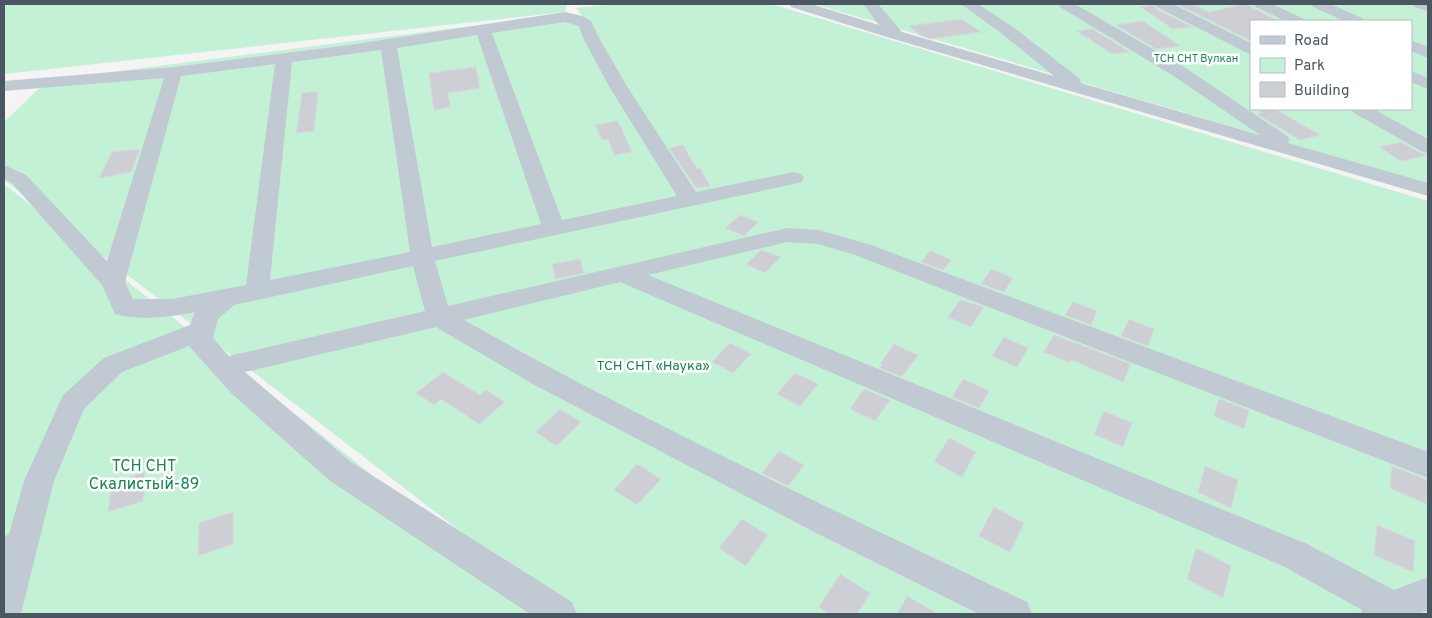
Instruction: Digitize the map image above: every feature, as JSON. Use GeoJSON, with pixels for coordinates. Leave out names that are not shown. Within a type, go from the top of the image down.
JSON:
{"type":"FeatureCollection","features":[{"type":"Feature","properties":{"kind":"street"},"geometry":{"type":"LineString","coordinates":[[565,17],[579,4]]}},
{"type":"Feature","properties":{"kind":"street"},"geometry":{"type":"LineString","coordinates":[[796,4],[896,35],[1428,190]]}},
{"type":"Feature","properties":{"kind":"street"},"geometry":{"type":"LineString","coordinates":[[870,4],[896,35]]}},
{"type":"Feature","properties":{"kind":"street"},"geometry":{"type":"LineString","coordinates":[[968,4],[1007,30],[1082,89]]}},
{"type":"Feature","properties":{"kind":"street"},"geometry":{"type":"LineString","coordinates":[[1065,4],[1178,71],[1299,152]]}},
{"type":"Feature","properties":{"kind":"street"},"geometry":{"type":"LineString","coordinates":[[1162,4],[1250,49]]}},
{"type":"Feature","properties":{"kind":"street"},"geometry":{"type":"LineString","coordinates":[[1261,4],[1295,20]]}},
{"type":"Feature","properties":{"kind":"street"},"geometry":{"type":"LineString","coordinates":[[1318,4],[1355,20]]}},
{"type":"Feature","properties":{"kind":"street"},"geometry":{"type":"LineString","coordinates":[[1420,4],[1428,7]]}},
{"type":"Feature","properties":{"kind":"street"},"geometry":{"type":"LineString","coordinates":[[4,86],[174,72],[388,44],[565,17],[577,19],[586,24],[591,38],[619,88],[690,200]]}},
{"type":"Feature","properties":{"kind":"street"},"geometry":{"type":"LineString","coordinates":[[483,29],[554,229]]}},
{"type":"Feature","properties":{"kind":"street"},"geometry":{"type":"LineString","coordinates":[[388,44],[422,257],[439,317],[558,385],[827,523],[1014,614]]}},
{"type":"Feature","properties":{"kind":"street"},"geometry":{"type":"LineString","coordinates":[[1412,45],[1428,53]]}},
{"type":"Feature","properties":{"kind":"street"},"geometry":{"type":"LineString","coordinates":[[257,292],[284,58]]}},
{"type":"Feature","properties":{"kind":"street"},"geometry":{"type":"LineString","coordinates":[[1412,61],[1428,58]]}},
{"type":"Feature","properties":{"kind":"street"},"geometry":{"type":"LineString","coordinates":[[113,282],[174,72]]}},
{"type":"Feature","properties":{"kind":"street"},"geometry":{"type":"LineString","coordinates":[[1412,76],[1428,84]]}},
{"type":"Feature","properties":{"kind":"street"},"geometry":{"type":"LineString","coordinates":[[1362,110],[1428,147]]}},
{"type":"Feature","properties":{"kind":"street"},"geometry":{"type":"LineString","coordinates":[[4,171],[19,179],[113,282],[124,308],[172,308],[257,292],[794,178]]}},
{"type":"Feature","properties":{"kind":"street"},"geometry":{"type":"LineString","coordinates":[[225,367],[787,236],[819,237],[863,250],[1428,465]]}},
{"type":"Feature","properties":{"kind":"street"},"geometry":{"type":"LineString","coordinates":[[623,274],[1295,555],[1385,611],[1428,593]]}},
{"type":"Feature","properties":{"kind":"street"},"geometry":{"type":"LineString","coordinates":[[226,298],[206,315],[199,340],[241,386],[340,471],[560,614]]}},
{"type":"Feature","properties":{"kind":"street"},"geometry":{"type":"LineString","coordinates":[[4,610],[14,548],[39,480],[73,403],[113,365],[202,331]]}},
{"type":"Feature","properties":{"kind":"green space"},"geometry":{"type":"Polygon","coordinates":[[[4,4],[567,4],[565,12],[4,74],[4,4]]]}},
{"type":"Feature","properties":{"kind":"green space","name":"ТСН СНТ «Наука»"},"geometry":{"type":"Polygon","coordinates":[[[614,4],[771,4],[1428,201],[1428,614],[568,614],[4,180],[4,122],[48,80],[525,19],[586,21],[576,8],[614,4]]]}},
{"type":"Feature","properties":{"kind":"green space","name":"ТСН СНТ Вулкан"},"geometry":{"type":"Polygon","coordinates":[[[814,4],[1311,4],[1348,20],[1250,20],[1250,110],[1412,110],[1412,48],[1428,56],[1428,184],[814,4]]]}},
{"type":"Feature","properties":{"kind":"green space"},"geometry":{"type":"Polygon","coordinates":[[[1324,4],[1428,4],[1428,50],[1412,42],[1412,20],[1362,20],[1324,4]]]}},
{"type":"Feature","properties":{"kind":"green space","name":"ТСН СНТ Скалистый-89"},"geometry":{"type":"Polygon","coordinates":[[[4,184],[548,614],[4,614],[4,184]]]}},
{"type":"Feature","properties":{"kind":"building"},"geometry":{"type":"Polygon","coordinates":[[[1177,4],[1191,4],[1209,12],[1245,4],[1277,20],[1250,20],[1250,40],[1177,4]]]}},
{"type":"Feature","properties":{"kind":"building"},"geometry":{"type":"Polygon","coordinates":[[[1154,5],[1156,9],[1192,27],[1173,29],[1141,7],[1154,5]]]}},
{"type":"Feature","properties":{"kind":"building"},"geometry":{"type":"Polygon","coordinates":[[[961,19],[981,32],[931,39],[920,35],[909,26],[961,19]]]}},
{"type":"Feature","properties":{"kind":"building"},"geometry":{"type":"Polygon","coordinates":[[[1143,21],[1180,46],[1156,49],[1116,25],[1143,21]]]}},
{"type":"Feature","properties":{"kind":"building"},"geometry":{"type":"Polygon","coordinates":[[[1092,29],[1130,52],[1112,54],[1077,31],[1092,29]]]}},
{"type":"Feature","properties":{"kind":"building"},"geometry":{"type":"Polygon","coordinates":[[[476,67],[480,88],[448,93],[450,107],[434,110],[429,73],[476,67]]]}},
{"type":"Feature","properties":{"kind":"building"},"geometry":{"type":"Polygon","coordinates":[[[318,91],[314,131],[296,133],[302,93],[318,91]]]}},
{"type":"Feature","properties":{"kind":"building"},"geometry":{"type":"Polygon","coordinates":[[[1261,110],[1277,110],[1320,135],[1300,140],[1258,115],[1261,110]]]}},
{"type":"Feature","properties":{"kind":"building"},"geometry":{"type":"Polygon","coordinates":[[[618,121],[632,152],[614,155],[608,139],[602,140],[595,125],[618,121]]]}},
{"type":"Feature","properties":{"kind":"building"},"geometry":{"type":"Polygon","coordinates":[[[1402,142],[1427,155],[1401,161],[1379,147],[1402,142]]]}},
{"type":"Feature","properties":{"kind":"building"},"geometry":{"type":"Polygon","coordinates":[[[683,145],[697,169],[700,168],[710,186],[696,188],[669,148],[683,145]]]}},
{"type":"Feature","properties":{"kind":"building"},"geometry":{"type":"Polygon","coordinates":[[[140,149],[131,172],[99,178],[112,152],[140,149]]]}},
{"type":"Feature","properties":{"kind":"building"},"geometry":{"type":"Polygon","coordinates":[[[740,215],[758,222],[744,236],[725,228],[740,215]]]}},
{"type":"Feature","properties":{"kind":"building"},"geometry":{"type":"Polygon","coordinates":[[[761,250],[781,257],[765,273],[746,264],[761,250]]]}},
{"type":"Feature","properties":{"kind":"building"},"geometry":{"type":"Polygon","coordinates":[[[930,251],[951,260],[943,270],[921,262],[930,251]]]}},
{"type":"Feature","properties":{"kind":"building"},"geometry":{"type":"Polygon","coordinates":[[[580,259],[584,273],[555,279],[552,264],[580,259]]]}},
{"type":"Feature","properties":{"kind":"building"},"geometry":{"type":"Polygon","coordinates":[[[991,269],[1013,278],[1004,292],[981,284],[991,269]]]}},
{"type":"Feature","properties":{"kind":"building"},"geometry":{"type":"Polygon","coordinates":[[[960,300],[984,307],[971,327],[948,317],[960,300]]]}},
{"type":"Feature","properties":{"kind":"building"},"geometry":{"type":"Polygon","coordinates":[[[1073,302],[1097,311],[1091,325],[1065,315],[1073,302]]]}},
{"type":"Feature","properties":{"kind":"building"},"geometry":{"type":"Polygon","coordinates":[[[1129,319],[1154,329],[1148,346],[1121,336],[1129,319]]]}},
{"type":"Feature","properties":{"kind":"building"},"geometry":{"type":"Polygon","coordinates":[[[1054,335],[1131,364],[1123,382],[1072,360],[1070,363],[1044,352],[1054,335]]]}},
{"type":"Feature","properties":{"kind":"building"},"geometry":{"type":"Polygon","coordinates":[[[1004,337],[1028,348],[1017,367],[992,356],[1004,337]]]}},
{"type":"Feature","properties":{"kind":"building"},"geometry":{"type":"Polygon","coordinates":[[[730,343],[751,354],[733,373],[712,362],[730,343]]]}},
{"type":"Feature","properties":{"kind":"building"},"geometry":{"type":"Polygon","coordinates":[[[894,344],[918,355],[902,377],[880,368],[882,365],[880,364],[894,344]]]}},
{"type":"Feature","properties":{"kind":"building"},"geometry":{"type":"Polygon","coordinates":[[[443,372],[480,395],[486,390],[505,402],[479,424],[441,399],[434,405],[416,393],[443,372]]]}},
{"type":"Feature","properties":{"kind":"building"},"geometry":{"type":"Polygon","coordinates":[[[795,373],[818,384],[800,406],[777,394],[795,373]]]}},
{"type":"Feature","properties":{"kind":"building"},"geometry":{"type":"Polygon","coordinates":[[[963,379],[989,391],[979,408],[952,397],[963,379]]]}},
{"type":"Feature","properties":{"kind":"building"},"geometry":{"type":"Polygon","coordinates":[[[864,389],[890,400],[875,421],[850,409],[864,389]]]}},
{"type":"Feature","properties":{"kind":"building"},"geometry":{"type":"Polygon","coordinates":[[[1219,399],[1249,410],[1244,429],[1214,416],[1219,399]]]}},
{"type":"Feature","properties":{"kind":"building"},"geometry":{"type":"Polygon","coordinates":[[[560,409],[581,422],[556,446],[536,432],[560,409]]]}},
{"type":"Feature","properties":{"kind":"building"},"geometry":{"type":"Polygon","coordinates":[[[1104,411],[1132,423],[1123,447],[1094,434],[1104,411]]]}},
{"type":"Feature","properties":{"kind":"building"},"geometry":{"type":"Polygon","coordinates":[[[949,438],[976,452],[962,477],[934,462],[949,438]]]}},
{"type":"Feature","properties":{"kind":"building"},"geometry":{"type":"Polygon","coordinates":[[[779,451],[804,465],[788,486],[762,473],[779,451]]]}},
{"type":"Feature","properties":{"kind":"building"},"geometry":{"type":"Polygon","coordinates":[[[637,464],[661,479],[637,505],[614,490],[637,464]]]}},
{"type":"Feature","properties":{"kind":"building"},"geometry":{"type":"Polygon","coordinates":[[[1205,466],[1238,480],[1231,508],[1198,492],[1205,466]]]}},
{"type":"Feature","properties":{"kind":"building"},"geometry":{"type":"Polygon","coordinates":[[[1392,466],[1427,480],[1426,504],[1390,488],[1392,466]]]}},
{"type":"Feature","properties":{"kind":"building"},"geometry":{"type":"Polygon","coordinates":[[[145,472],[143,501],[108,512],[112,482],[145,472]]]}},
{"type":"Feature","properties":{"kind":"building"},"geometry":{"type":"Polygon","coordinates":[[[994,507],[1024,523],[1010,552],[979,536],[994,507]]]}},
{"type":"Feature","properties":{"kind":"building"},"geometry":{"type":"Polygon","coordinates":[[[233,512],[233,544],[198,556],[199,523],[233,512]]]}},
{"type":"Feature","properties":{"kind":"building"},"geometry":{"type":"Polygon","coordinates":[[[742,519],[768,535],[746,566],[719,548],[742,519]]]}},
{"type":"Feature","properties":{"kind":"building"},"geometry":{"type":"Polygon","coordinates":[[[1377,525],[1415,541],[1413,572],[1374,555],[1377,525]]]}},
{"type":"Feature","properties":{"kind":"building"},"geometry":{"type":"Polygon","coordinates":[[[1196,548],[1231,566],[1223,598],[1187,579],[1196,548]]]}},
{"type":"Feature","properties":{"kind":"building"},"geometry":{"type":"Polygon","coordinates":[[[840,574],[870,593],[857,614],[830,614],[819,607],[840,574]]]}},
{"type":"Feature","properties":{"kind":"building"},"geometry":{"type":"Polygon","coordinates":[[[907,596],[914,600],[938,614],[897,614],[907,596]]]}}]}
